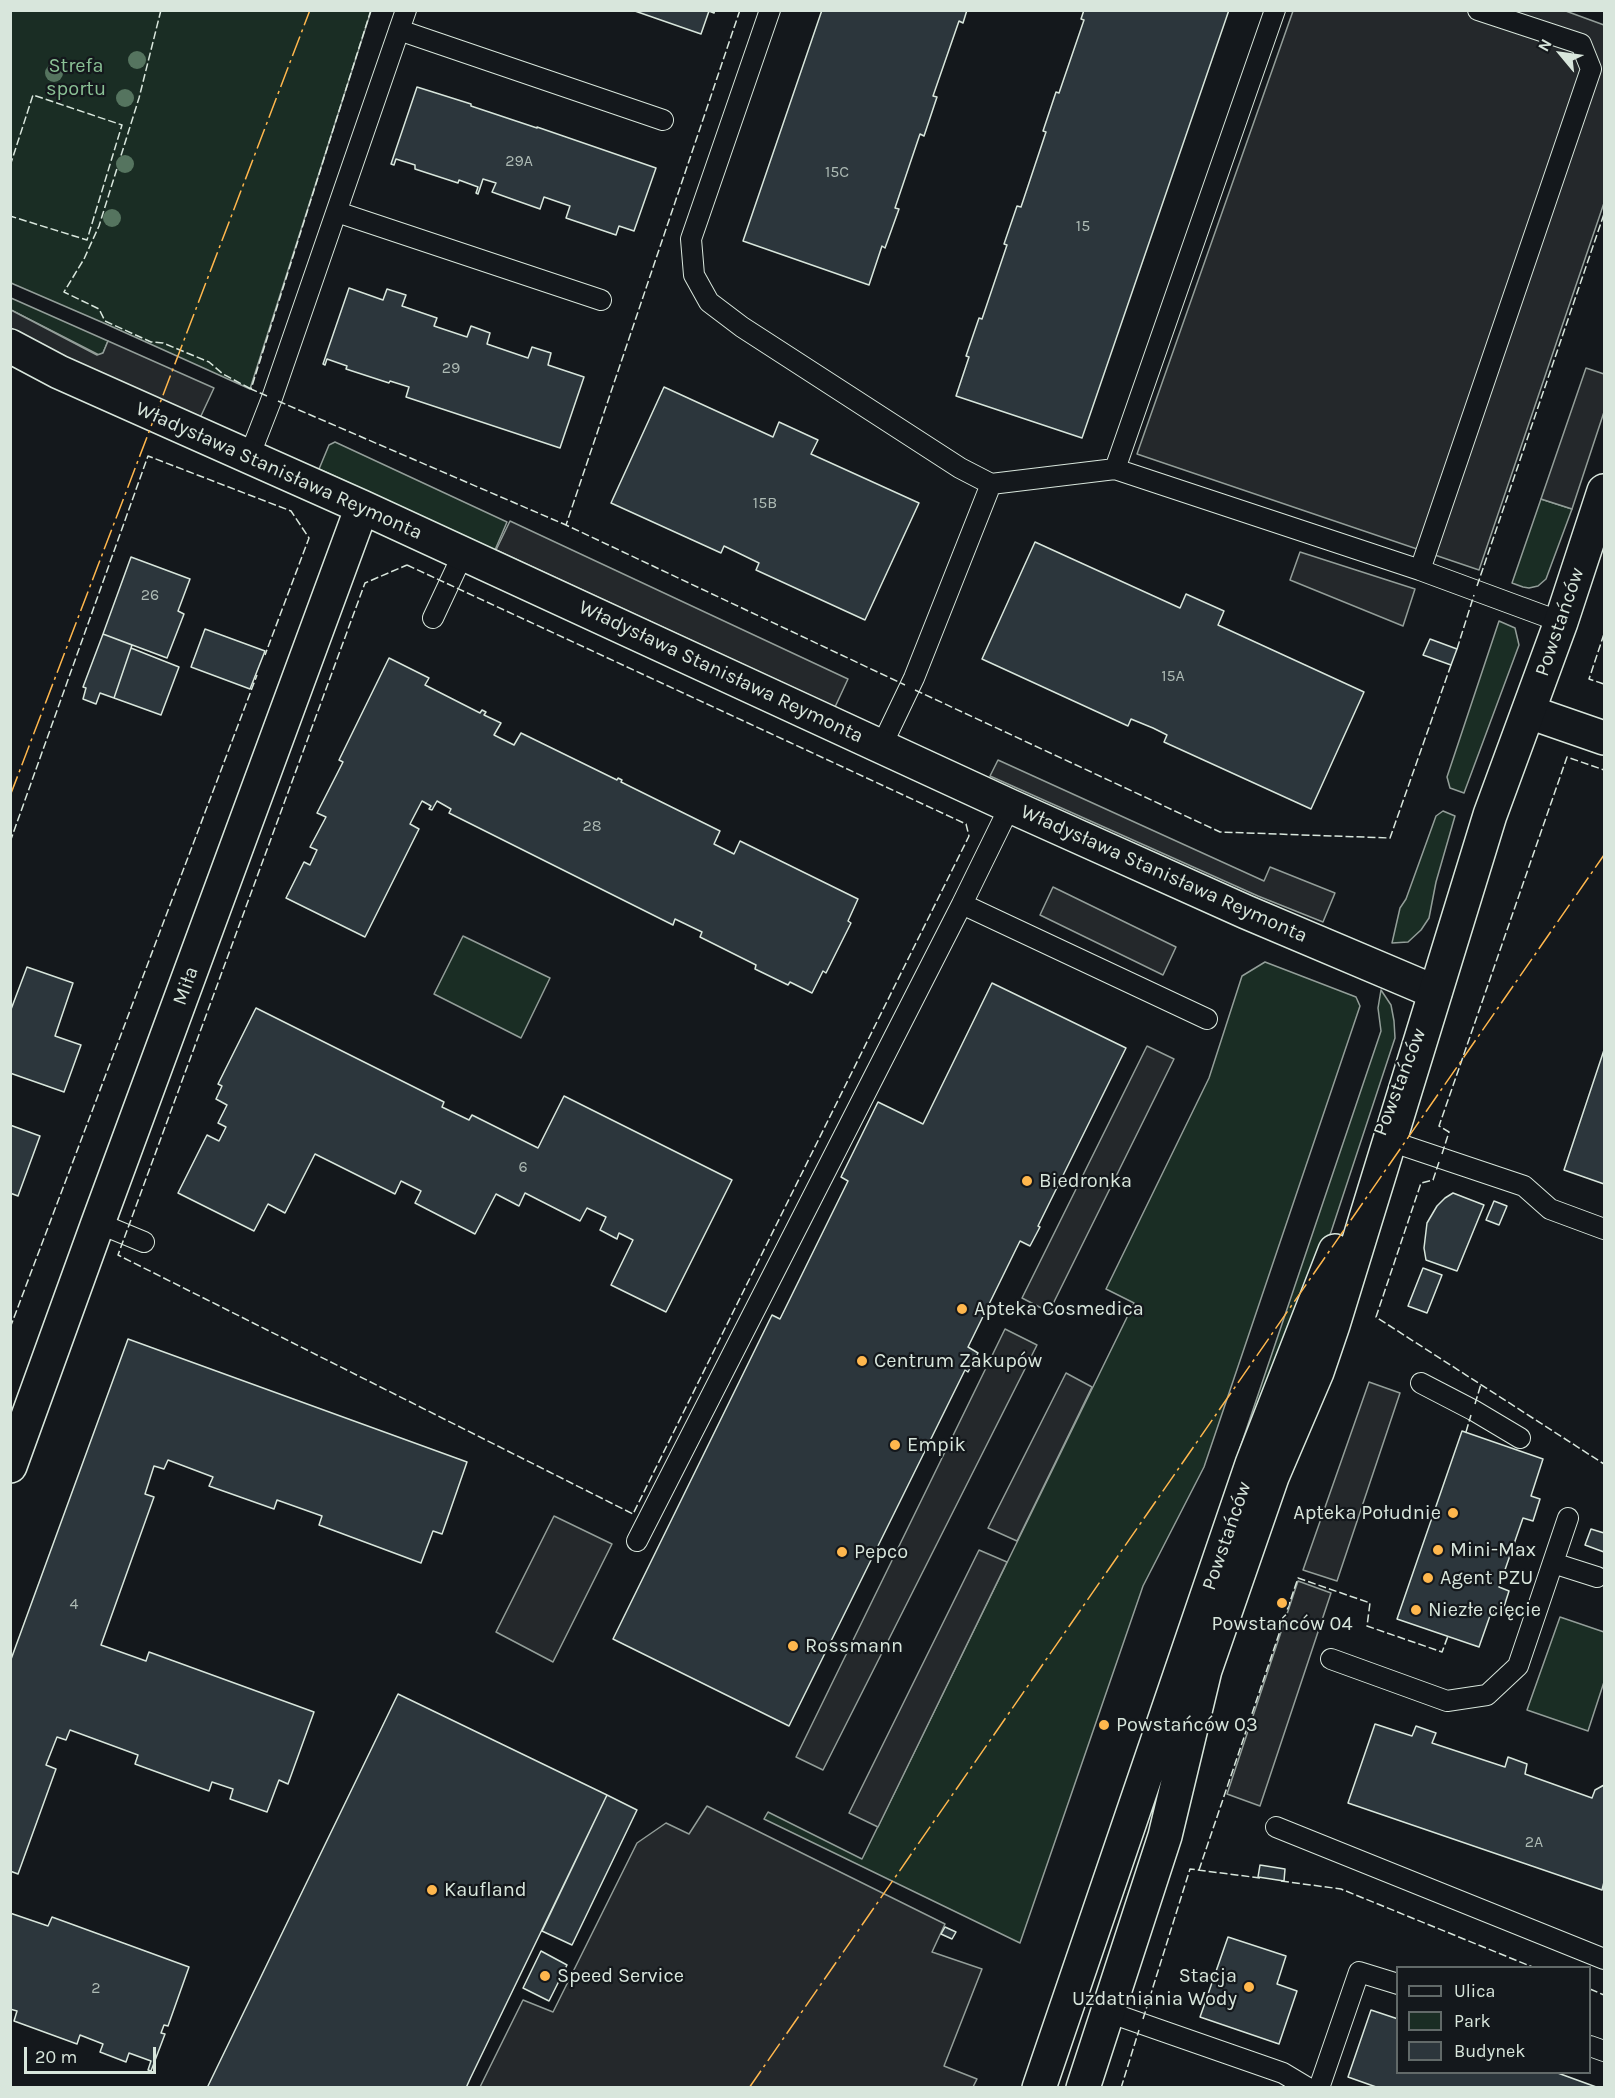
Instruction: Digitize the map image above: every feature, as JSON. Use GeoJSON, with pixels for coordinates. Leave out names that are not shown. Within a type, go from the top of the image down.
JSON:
{"type":"FeatureCollection","features":[{"type":"Feature","properties":{"kind":"street","name":"Władysława Stanisława Reymonta"},"geometry":{"type":"LineString","coordinates":[[10,346],[59,372],[363,507],[1010,806],[1246,912],[1435,992]]}},
{"type":"Feature","properties":{"kind":"street","name":"Powstańców"},"geometry":{"type":"LineString","coordinates":[[1083,2088],[1165,1836],[1204,1670],[1272,1477],[1317,1372],[1490,815],[1561,622],[1595,554],[1605,491]]}},
{"type":"Feature","properties":{"kind":"street","name":"Miła"},"geometry":{"type":"LineString","coordinates":[[10,1466],[363,507]]}},
{"type":"Feature","properties":{"kind":"street"},"geometry":{"type":"LineString","coordinates":[[1529,712],[1605,738]]}},
{"type":"Feature","properties":{"kind":"street","name":"Powstańców"},"geometry":{"type":"LineString","coordinates":[[1040,2088],[1252,1464],[1435,992]]}},
{"type":"Feature","properties":{"kind":"lane"},"geometry":{"type":"LineString","coordinates":[[249,457],[272,399],[406,10]]}},
{"type":"Feature","properties":{"kind":"lane"},"geometry":{"type":"LineString","coordinates":[[770,10],[691,239],[694,275],[709,302],[742,327],[960,468],[991,484],[1115,469],[1420,570],[1561,622]]}},
{"type":"Feature","properties":{"kind":"lane"},"geometry":{"type":"LineString","coordinates":[[1115,469],[1275,10]]}},
{"type":"Feature","properties":{"kind":"lane"},"geometry":{"type":"LineString","coordinates":[[1420,570],[1591,69],[1581,44],[1478,10]]}},
{"type":"Feature","properties":{"kind":"lane"},"geometry":{"type":"LineString","coordinates":[[399,30],[663,120]]}},
{"type":"Feature","properties":{"kind":"lane"},"geometry":{"type":"LineString","coordinates":[[337,212],[601,300]]}},
{"type":"Feature","properties":{"kind":"lane"},"geometry":{"type":"LineString","coordinates":[[881,747],[914,678],[991,484]]}},
{"type":"Feature","properties":{"kind":"lane"},"geometry":{"type":"LineString","coordinates":[[433,618],[463,554]]}},
{"type":"Feature","properties":{"kind":"lane"},"geometry":{"type":"LineString","coordinates":[[637,1541],[1010,806]]}},
{"type":"Feature","properties":{"kind":"lane"},"geometry":{"type":"LineString","coordinates":[[962,904],[1207,1019]]}},
{"type":"Feature","properties":{"kind":"lane"},"geometry":{"type":"LineString","coordinates":[[1390,1140],[1524,1186],[1550,1209],[1605,1229]]}},
{"type":"Feature","properties":{"kind":"lane"},"geometry":{"type":"LineString","coordinates":[[98,1223],[144,1242]]}},
{"type":"Feature","properties":{"kind":"lane"},"geometry":{"type":"LineString","coordinates":[[1421,1383],[1520,1438]]}},
{"type":"Feature","properties":{"kind":"lane"},"geometry":{"type":"LineString","coordinates":[[1331,1659],[1447,1701],[1487,1695],[1518,1666],[1568,1518]]}},
{"type":"Feature","properties":{"kind":"lane"},"geometry":{"type":"LineString","coordinates":[[1553,1563],[1597,1577]]}},
{"type":"Feature","properties":{"kind":"lane"},"geometry":{"type":"LineString","coordinates":[[1276,1827],[1605,1959]]}},
{"type":"Feature","properties":{"kind":"lane"},"geometry":{"type":"LineString","coordinates":[[1318,2088],[1359,1972],[1396,1983]]}},
{"type":"Feature","properties":{"kind":"lane"},"geometry":{"type":"LineString","coordinates":[[1108,2012],[1283,2073],[1308,2088]]}},
{"type":"Feature","properties":{"kind":"green space","name":"Strefa sportu"},"geometry":{"type":"Polygon","coordinates":[[[11,10],[371,11],[250,389],[11,283],[11,10]]]}},
{"type":"Feature","properties":{"kind":"green space"},"geometry":{"type":"Polygon","coordinates":[[[11,298],[108,341],[103,353],[99,355],[11,310],[11,298]]]}},
{"type":"Feature","properties":{"kind":"green space"},"geometry":{"type":"Polygon","coordinates":[[[335,442],[507,522],[495,550],[319,469],[329,445],[335,442]]]}},
{"type":"Feature","properties":{"kind":"green space"},"geometry":{"type":"Polygon","coordinates":[[[1541,499],[1572,509],[1546,579],[1538,586],[1523,587],[1512,583],[1541,499]]]}},
{"type":"Feature","properties":{"kind":"green space"},"geometry":{"type":"Polygon","coordinates":[[[1499,621],[1515,628],[1519,645],[1464,793],[1450,788],[1447,777],[1499,621]]]}},
{"type":"Feature","properties":{"kind":"green space"},"geometry":{"type":"Polygon","coordinates":[[[1443,811],[1455,816],[1436,882],[1429,918],[1421,930],[1408,942],[1392,943],[1400,908],[1406,899],[1436,816],[1443,811]]]}},
{"type":"Feature","properties":{"kind":"green space"},"geometry":{"type":"Polygon","coordinates":[[[463,936],[550,978],[521,1038],[434,994],[463,936]]]}},
{"type":"Feature","properties":{"kind":"green space"},"geometry":{"type":"Polygon","coordinates":[[[1265,962],[1356,997],[1360,1006],[1204,1467],[1143,1586],[1020,1943],[764,1819],[768,1812],[862,1859],[1134,1303],[1106,1289],[1209,1078],[1242,976],[1265,962]]]}},
{"type":"Feature","properties":{"kind":"green space"},"geometry":{"type":"Polygon","coordinates":[[[1381,990],[1391,1005],[1395,1038],[1331,1232],[1236,1460],[1381,1031],[1378,1008],[1381,990]]]}},
{"type":"Feature","properties":{"kind":"green space"},"geometry":{"type":"Polygon","coordinates":[[[1560,1617],[1604,1632],[1604,1682],[1588,1731],[1527,1710],[1560,1617]]]}},
{"type":"Feature","properties":{"kind":"shaded area"},"geometry":{"type":"Polygon","coordinates":[[[1563,10],[1604,25],[1604,203],[1479,570],[1137,454],[1293,11],[1563,10]]]}},
{"type":"Feature","properties":{"kind":"shaded area"},"geometry":{"type":"Polygon","coordinates":[[[11,310],[97,355],[103,353],[108,341],[214,388],[200,418],[58,354],[22,335],[11,328],[11,310]]]}},
{"type":"Feature","properties":{"kind":"shaded area"},"geometry":{"type":"Polygon","coordinates":[[[1586,368],[1604,374],[1604,412],[1572,509],[1541,499],[1586,368]]]}},
{"type":"Feature","properties":{"kind":"shaded area"},"geometry":{"type":"Polygon","coordinates":[[[510,521],[848,679],[835,707],[496,550],[510,521]]]}},
{"type":"Feature","properties":{"kind":"shaded area"},"geometry":{"type":"Polygon","coordinates":[[[1300,552],[1415,589],[1403,626],[1290,580],[1300,552]]]}},
{"type":"Feature","properties":{"kind":"shaded area"},"geometry":{"type":"Polygon","coordinates":[[[998,760],[1264,881],[1270,867],[1335,893],[1323,922],[1258,896],[990,776],[998,760]]]}},
{"type":"Feature","properties":{"kind":"shaded area"},"geometry":{"type":"Polygon","coordinates":[[[1053,887],[1176,947],[1163,975],[1040,915],[1053,887]]]}},
{"type":"Feature","properties":{"kind":"shaded area"},"geometry":{"type":"Polygon","coordinates":[[[1147,1046],[1174,1059],[1049,1312],[1022,1298],[1147,1046]]]}},
{"type":"Feature","properties":{"kind":"shaded area"},"geometry":{"type":"Polygon","coordinates":[[[1005,1329],[1037,1345],[823,1770],[796,1757],[1005,1329]]]}},
{"type":"Feature","properties":{"kind":"shaded area"},"geometry":{"type":"Polygon","coordinates":[[[1066,1373],[1092,1387],[1017,1541],[988,1528],[1066,1373]]]}},
{"type":"Feature","properties":{"kind":"shaded area"},"geometry":{"type":"Polygon","coordinates":[[[1369,1382],[1400,1393],[1337,1581],[1303,1570],[1369,1382]]]}},
{"type":"Feature","properties":{"kind":"shaded area"},"geometry":{"type":"Polygon","coordinates":[[[554,1516],[612,1544],[553,1662],[496,1632],[554,1516]]]}},
{"type":"Feature","properties":{"kind":"shaded area"},"geometry":{"type":"Polygon","coordinates":[[[979,1550],[1007,1562],[878,1827],[849,1813],[979,1550]]]}},
{"type":"Feature","properties":{"kind":"shaded area"},"geometry":{"type":"Polygon","coordinates":[[[1298,1581],[1331,1593],[1260,1806],[1227,1794],[1298,1581]]]}},
{"type":"Feature","properties":{"kind":"shaded area"},"geometry":{"type":"Polygon","coordinates":[[[707,1806],[945,1924],[932,1952],[982,1969],[944,2066],[977,2079],[973,2087],[480,2087],[523,2000],[553,2012],[637,1843],[666,1823],[689,1834],[707,1806]]]}},
{"type":"Feature","properties":{"kind":"building"},"geometry":{"type":"Polygon","coordinates":[[[632,10],[715,10],[714,13],[709,11],[701,34],[632,10]]]}},
{"type":"Feature","properties":{"kind":"building"},"geometry":{"type":"Polygon","coordinates":[[[822,10],[967,10],[963,23],[959,21],[933,96],[937,97],[924,136],[920,134],[895,208],[899,209],[885,248],[882,246],[869,285],[743,241],[822,10]]]}},
{"type":"Feature","properties":{"kind":"building"},"geometry":{"type":"Polygon","coordinates":[[[1084,10],[1229,10],[1082,438],[956,396],[969,357],[966,356],[979,318],[982,319],[1007,245],[1004,244],[1017,206],[1021,207],[1046,132],[1043,131],[1056,92],[1059,93],[1084,20],[1081,19],[1084,10]]]}},
{"type":"Feature","properties":{"kind":"building"},"geometry":{"type":"Polygon","coordinates":[[[417,87],[656,168],[634,231],[619,226],[616,235],[566,218],[570,206],[544,197],[540,209],[492,192],[496,183],[483,179],[478,194],[476,193],[478,187],[459,180],[458,183],[415,169],[415,165],[396,159],[394,165],[391,164],[417,87]]]}},
{"type":"Feature","properties":{"kind":"building"},"geometry":{"type":"Polygon","coordinates":[[[349,288],[383,300],[387,289],[406,295],[402,306],[437,318],[434,326],[467,337],[471,326],[490,333],[487,344],[528,358],[532,347],[551,353],[548,365],[584,377],[560,448],[406,397],[409,387],[346,369],[347,366],[327,359],[325,365],[323,364],[349,288]]]}},
{"type":"Feature","properties":{"kind":"building"},"geometry":{"type":"Polygon","coordinates":[[[664,387],[773,437],[779,422],[818,440],[811,454],[919,503],[865,620],[756,570],[759,563],[724,546],[721,553],[611,503],[664,387]]]}},
{"type":"Feature","properties":{"kind":"building"},"geometry":{"type":"Polygon","coordinates":[[[1035,542],[1180,608],[1186,594],[1224,611],[1218,625],[1364,692],[1311,809],[1164,742],[1167,735],[1153,728],[1131,719],[1128,726],[982,659],[1035,542]]]}},
{"type":"Feature","properties":{"kind":"building"},"geometry":{"type":"Polygon","coordinates":[[[131,557],[190,579],[178,611],[184,614],[167,658],[103,634],[131,557]]]}},
{"type":"Feature","properties":{"kind":"building"},"geometry":{"type":"Polygon","coordinates":[[[205,629],[265,651],[250,689],[191,667],[205,629]]]}},
{"type":"Feature","properties":{"kind":"building"},"geometry":{"type":"Polygon","coordinates":[[[103,634],[132,645],[114,698],[100,693],[96,704],[83,699],[86,688],[83,687],[103,634]]]}},
{"type":"Feature","properties":{"kind":"building"},"geometry":{"type":"Polygon","coordinates":[[[1430,639],[1457,649],[1451,665],[1423,655],[1430,639]]]}},
{"type":"Feature","properties":{"kind":"building"},"geometry":{"type":"Polygon","coordinates":[[[131,648],[179,667],[161,715],[114,698],[131,648]]]}},
{"type":"Feature","properties":{"kind":"building"},"geometry":{"type":"Polygon","coordinates":[[[389,658],[429,678],[425,685],[480,713],[482,710],[486,712],[484,715],[501,723],[494,735],[514,745],[521,733],[617,780],[618,778],[622,780],[621,782],[720,831],[714,844],[734,854],[740,841],[858,899],[848,921],[851,923],[826,973],[823,971],[812,993],[790,982],[788,985],[755,969],[756,965],[700,937],[702,932],[675,919],[673,925],[449,813],[451,809],[437,801],[432,810],[429,809],[431,806],[422,801],[410,824],[419,829],[365,937],[286,898],[304,862],[310,865],[317,850],[310,847],[326,817],[317,813],[343,762],[339,760],[389,658]]]}},
{"type":"Feature","properties":{"kind":"building"},"geometry":{"type":"Polygon","coordinates":[[[27,967],[73,983],[55,1036],[81,1045],[64,1092],[10,1073],[10,1012],[27,967]]]}},
{"type":"Feature","properties":{"kind":"building","name":"Centrum Zakupów"},"geometry":{"type":"Polygon","coordinates":[[[992,983],[1126,1048],[1030,1246],[1020,1241],[968,1347],[978,1353],[968,1372],[965,1370],[789,1726],[613,1639],[772,1315],[780,1319],[848,1181],[841,1177],[878,1102],[923,1124],[992,983]]]}},
{"type":"Feature","properties":{"kind":"building"},"geometry":{"type":"Polygon","coordinates":[[[256,1008],[444,1102],[442,1107],[469,1120],[472,1115],[538,1148],[564,1096],[732,1180],[666,1312],[611,1285],[633,1240],[619,1233],[617,1239],[600,1230],[606,1217],[587,1208],[580,1221],[525,1193],[519,1206],[496,1194],[475,1234],[415,1203],[421,1191],[401,1181],[395,1194],[315,1154],[285,1213],[268,1204],[254,1231],[178,1193],[207,1135],[219,1141],[226,1127],[218,1123],[227,1105],[216,1099],[222,1086],[218,1084],[256,1008]]]}},
{"type":"Feature","properties":{"kind":"building"},"geometry":{"type":"Polygon","coordinates":[[[1604,1050],[1604,1184],[1564,1170],[1604,1050]]]}},
{"type":"Feature","properties":{"kind":"building"},"geometry":{"type":"Polygon","coordinates":[[[10,1125],[40,1136],[18,1196],[10,1193],[10,1125]]]}},
{"type":"Feature","properties":{"kind":"building"},"geometry":{"type":"Polygon","coordinates":[[[1453,1193],[1484,1205],[1457,1271],[1426,1260],[1424,1248],[1427,1223],[1437,1206],[1453,1193]]]}},
{"type":"Feature","properties":{"kind":"building"},"geometry":{"type":"Polygon","coordinates":[[[1494,1201],[1507,1206],[1499,1225],[1486,1220],[1494,1201]]]}},
{"type":"Feature","properties":{"kind":"building"},"geometry":{"type":"Polygon","coordinates":[[[1423,1268],[1442,1275],[1427,1313],[1408,1306],[1423,1268]]]}},
{"type":"Feature","properties":{"kind":"building"},"geometry":{"type":"Polygon","coordinates":[[[128,1339],[467,1462],[442,1534],[433,1531],[421,1563],[319,1525],[322,1516],[277,1500],[274,1509],[209,1486],[213,1477],[168,1460],[164,1469],[154,1466],[145,1494],[154,1497],[101,1645],[146,1661],[149,1652],[314,1712],[288,1784],[279,1780],[267,1812],[230,1799],[233,1789],[212,1782],[209,1791],[135,1764],[138,1755],[70,1730],[66,1740],[57,1737],[46,1765],[56,1769],[18,1874],[10,1871],[10,1662],[128,1339]]]}},
{"type":"Feature","properties":{"kind":"building"},"geometry":{"type":"Polygon","coordinates":[[[1462,1431],[1543,1459],[1531,1496],[1540,1499],[1533,1521],[1523,1518],[1499,1587],[1509,1591],[1502,1613],[1492,1610],[1479,1647],[1397,1619],[1462,1431]]]}},
{"type":"Feature","properties":{"kind":"building"},"geometry":{"type":"Polygon","coordinates":[[[1591,1529],[1604,1533],[1604,1552],[1585,1545],[1591,1529]]]}},
{"type":"Feature","properties":{"kind":"building","name":"Kaufland"},"geometry":{"type":"Polygon","coordinates":[[[398,1694],[607,1795],[466,2088],[207,2088],[398,1694]]]}},
{"type":"Feature","properties":{"kind":"building"},"geometry":{"type":"Polygon","coordinates":[[[1375,1724],[1412,1736],[1416,1726],[1436,1733],[1432,1743],[1505,1767],[1508,1757],[1527,1764],[1525,1774],[1592,1798],[1595,1790],[1604,1785],[1604,1882],[1602,1890],[1348,1803],[1375,1724]]]}},
{"type":"Feature","properties":{"kind":"building"},"geometry":{"type":"Polygon","coordinates":[[[607,1795],[637,1810],[572,1945],[542,1931],[607,1795]]]}},
{"type":"Feature","properties":{"kind":"building"},"geometry":{"type":"Polygon","coordinates":[[[1260,1865],[1285,1869],[1284,1881],[1258,1877],[1260,1865]]]}},
{"type":"Feature","properties":{"kind":"building"},"geometry":{"type":"Polygon","coordinates":[[[10,1913],[48,1926],[52,1917],[189,1967],[168,2026],[164,2025],[161,2033],[165,2034],[151,2071],[148,2070],[151,2061],[129,2053],[126,2062],[100,2052],[103,2044],[80,2035],[77,2044],[14,2021],[17,2011],[10,2009],[10,1913]]]}},
{"type":"Feature","properties":{"kind":"building"},"geometry":{"type":"Polygon","coordinates":[[[945,1927],[956,1932],[952,1939],[941,1934],[945,1927]]]}},
{"type":"Feature","properties":{"kind":"building","name":"Stacja Uzdatniania Wody"},"geometry":{"type":"Polygon","coordinates":[[[1228,1937],[1286,1956],[1277,1984],[1297,1991],[1279,2044],[1200,2017],[1228,1937]]]}},
{"type":"Feature","properties":{"kind":"building","name":"Speed Service"},"geometry":{"type":"Polygon","coordinates":[[[541,1951],[567,1965],[549,2001],[523,1988],[541,1951]]]}},
{"type":"Feature","properties":{"kind":"building"},"geometry":{"type":"Polygon","coordinates":[[[1371,2010],[1396,2018],[1396,2074],[1560,2074],[1599,2088],[1379,2088],[1348,2077],[1371,2010]]]}},
{"type":"Feature","properties":{"kind":"fence"},"geometry":{"type":"LineString","coordinates":[[161,10],[139,98],[99,226],[84,259],[64,292],[99,309],[105,321],[151,342],[163,343],[209,362],[223,374],[251,389]]}},
{"type":"Feature","properties":{"kind":"fence"},"geometry":{"type":"LineString","coordinates":[[267,396],[251,389],[371,10]]}},
{"type":"Feature","properties":{"kind":"fence"},"geometry":{"type":"LineString","coordinates":[[740,10],[566,525],[905,685]]}},
{"type":"Feature","properties":{"kind":"fence"},"geometry":{"type":"LineString","coordinates":[[10,166],[33,95],[122,125],[87,240],[10,216]]}},
{"type":"Feature","properties":{"kind":"fence"},"geometry":{"type":"LineString","coordinates":[[1477,586],[1604,214]]}},
{"type":"Feature","properties":{"kind":"fence"},"geometry":{"type":"LineString","coordinates":[[278,401],[566,525]]}},
{"type":"Feature","properties":{"kind":"fence"},"geometry":{"type":"LineString","coordinates":[[10,842],[148,456],[291,511],[309,538],[265,655]]}},
{"type":"Feature","properties":{"kind":"fence"},"geometry":{"type":"LineString","coordinates":[[407,565],[966,824],[969,836],[633,1514],[118,1255],[365,583],[407,565]]}},
{"type":"Feature","properties":{"kind":"fence"},"geometry":{"type":"LineString","coordinates":[[1457,649],[1474,595]]}},
{"type":"Feature","properties":{"kind":"fence"},"geometry":{"type":"LineString","coordinates":[[1604,634],[1589,679],[1604,684]]}},
{"type":"Feature","properties":{"kind":"fence"},"geometry":{"type":"LineString","coordinates":[[915,690],[1220,832],[1390,838],[1451,665]]}},
{"type":"Feature","properties":{"kind":"fence"},"geometry":{"type":"LineString","coordinates":[[10,1328],[257,675]]}},
{"type":"Feature","properties":{"kind":"fence"},"geometry":{"type":"LineString","coordinates":[[1442,1154],[1449,1132],[1439,1126],[1567,757],[1604,770]]}},
{"type":"Feature","properties":{"kind":"fence"},"geometry":{"type":"LineString","coordinates":[[1439,1162],[1433,1180],[1421,1183],[1376,1317],[1604,1464]]}},
{"type":"Feature","properties":{"kind":"fence"},"geometry":{"type":"LineString","coordinates":[[1475,1404],[1481,1384]]}},
{"type":"Feature","properties":{"kind":"fence"},"geometry":{"type":"LineString","coordinates":[[1466,1432],[1471,1415]]}},
{"type":"Feature","properties":{"kind":"fence"},"geometry":{"type":"LineString","coordinates":[[1199,1870],[1298,1578],[1370,1603],[1367,1626],[1442,1652],[1448,1636]]}},
{"type":"Feature","properties":{"kind":"fence"},"geometry":{"type":"LineString","coordinates":[[1143,2019],[1190,1869],[1260,1878]]}},
{"type":"Feature","properties":{"kind":"fence"},"geometry":{"type":"LineString","coordinates":[[1281,1881],[1341,1889],[1530,1966]]}},
{"type":"Feature","properties":{"kind":"fence"},"geometry":{"type":"LineString","coordinates":[[1591,1989],[1604,1995]]}},
{"type":"Feature","properties":{"kind":"fence"},"geometry":{"type":"LineString","coordinates":[[1121,2088],[1139,2030]]}},
{"type":"Feature","properties":{"kind":"power"},"geometry":{"type":"LineString","coordinates":[[10,796],[310,10]]}},
{"type":"Feature","properties":{"kind":"power"},"geometry":{"type":"LineString","coordinates":[[749,2088],[1604,855]]}},
{"type":"Feature","properties":{"kind":"place","name":"Biedronka"},"geometry":{"type":"Point","coordinates":[1027,1181]}},
{"type":"Feature","properties":{"kind":"place","name":"Apteka Cosmedica"},"geometry":{"type":"Point","coordinates":[962,1309]}},
{"type":"Feature","properties":{"kind":"place","name":"Centrum Zakupów"},"geometry":{"type":"Point","coordinates":[862,1361]}},
{"type":"Feature","properties":{"kind":"place","name":"Empik"},"geometry":{"type":"Point","coordinates":[895,1445]}},
{"type":"Feature","properties":{"kind":"place","name":"Apteka Południe"},"geometry":{"type":"Point","coordinates":[1453,1513]}},
{"type":"Feature","properties":{"kind":"place","name":"Mini-Max"},"geometry":{"type":"Point","coordinates":[1438,1550]}},
{"type":"Feature","properties":{"kind":"place","name":"Pepco"},"geometry":{"type":"Point","coordinates":[842,1552]}},
{"type":"Feature","properties":{"kind":"place","name":"Agent PZU"},"geometry":{"type":"Point","coordinates":[1428,1578]}},
{"type":"Feature","properties":{"kind":"place","name":"Powstańców 04"},"geometry":{"type":"Point","coordinates":[1282,1603]}},
{"type":"Feature","properties":{"kind":"place","name":"Niezłe cięcie"},"geometry":{"type":"Point","coordinates":[1416,1610]}},
{"type":"Feature","properties":{"kind":"place","name":"Rossmann"},"geometry":{"type":"Point","coordinates":[793,1646]}},
{"type":"Feature","properties":{"kind":"place","name":"Powstańców 03"},"geometry":{"type":"Point","coordinates":[1104,1725]}},
{"type":"Feature","properties":{"kind":"place","name":"Kaufland"},"geometry":{"type":"Point","coordinates":[432,1890]}},
{"type":"Feature","properties":{"kind":"place","name":"Speed Service"},"geometry":{"type":"Point","coordinates":[545,1976]}},
{"type":"Feature","properties":{"kind":"place","name":"Stacja Uzdatniania Wody"},"geometry":{"type":"Point","coordinates":[1249,1987]}}]}
